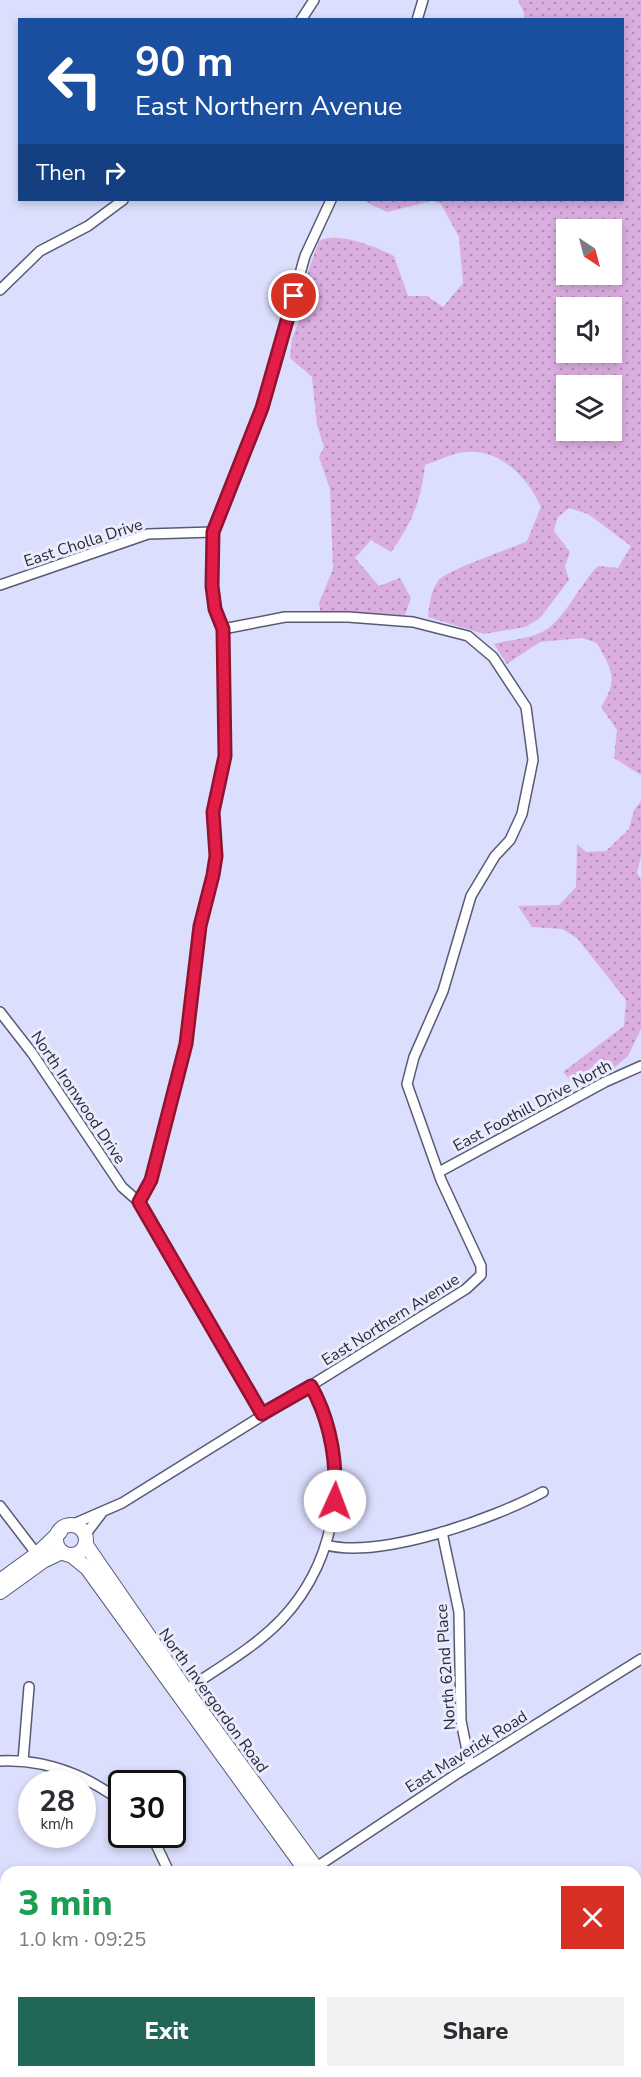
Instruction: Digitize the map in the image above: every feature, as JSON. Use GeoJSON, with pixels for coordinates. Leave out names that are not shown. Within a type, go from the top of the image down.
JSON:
{"type":"FeatureCollection","features":[{"type":"Feature","properties":{"kind":"street"},"geometry":{"type":"LineString","coordinates":[[302,18],[314,0]]}},
{"type":"Feature","properties":{"kind":"street"},"geometry":{"type":"LineString","coordinates":[[418,18],[423,0]]}},
{"type":"Feature","properties":{"kind":"street"},"geometry":{"type":"LineString","coordinates":[[0,290],[40,250],[88,226],[117,201]]}},
{"type":"Feature","properties":{"kind":"street"},"geometry":{"type":"LineString","coordinates":[[139,1202],[151,1180],[186,1044],[200,926],[216,856],[213,812],[225,756],[223,629],[215,609],[212,586],[213,532],[262,408],[305,256],[331,201]]}},
{"type":"Feature","properties":{"kind":"street","name":"East Cholla Drive"},"geometry":{"type":"LineString","coordinates":[[0,585],[148,534],[213,532]]}},
{"type":"Feature","properties":{"kind":"street"},"geometry":{"type":"LineString","coordinates":[[223,629],[285,617],[348,616],[413,622],[468,636],[492,657],[526,707],[533,760],[522,814],[510,840],[495,856],[471,896],[443,991],[414,1057],[407,1084],[439,1172]]}},
{"type":"Feature","properties":{"kind":"street","name":"North Ironwood Drive"},"geometry":{"type":"LineString","coordinates":[[0,1012],[32,1053],[122,1187],[139,1202],[262,1414]]}},
{"type":"Feature","properties":{"kind":"street","name":"East Foothill Drive North"},"geometry":{"type":"LineString","coordinates":[[439,1172],[605,1082],[640,1067]]}},
{"type":"Feature","properties":{"kind":"street","name":"East Northern Avenue"},"geometry":{"type":"LineString","coordinates":[[64,1529],[122,1503],[477,1280],[481,1275],[481,1266],[439,1172]]}},
{"type":"Feature","properties":{"kind":"street"},"geometry":{"type":"LineString","coordinates":[[182,1693],[258,1641],[282,1619],[303,1591],[326,1545],[335,1501],[336,1475],[328,1424],[311,1386]]}},
{"type":"Feature","properties":{"kind":"street"},"geometry":{"type":"LineString","coordinates":[[326,1545],[361,1548],[442,1532],[543,1492]]}},
{"type":"Feature","properties":{"kind":"street"},"geometry":{"type":"LineString","coordinates":[[0,1506],[40,1558]]}},
{"type":"Feature","properties":{"kind":"street","name":"East Northern Avenue"},"geometry":{"type":"LineString","coordinates":[[85,1540],[103,1512]]}},
{"type":"Feature","properties":{"kind":"street","name":"North Invergordon Road"},"geometry":{"type":"LineString","coordinates":[[64,1529],[79,1527],[182,1693]]}},
{"type":"Feature","properties":{"kind":"street"},"geometry":{"type":"LineString","coordinates":[[0,1592],[40,1558],[64,1529]]}},
{"type":"Feature","properties":{"kind":"street"},"geometry":{"type":"LineString","coordinates":[[64,1529],[57,1544],[66,1553]]}},
{"type":"Feature","properties":{"kind":"street","name":"North 62nd Place"},"geometry":{"type":"LineString","coordinates":[[442,1532],[459,1612],[461,1721],[470,1765]]}},
{"type":"Feature","properties":{"kind":"street"},"geometry":{"type":"LineString","coordinates":[[0,1581],[40,1558],[80,1552],[85,1540]]}},
{"type":"Feature","properties":{"kind":"street","name":"North Invergordon Road"},"geometry":{"type":"LineString","coordinates":[[66,1553],[87,1568],[309,1866]]}},
{"type":"Feature","properties":{"kind":"street","name":"East Maverick Road"},"geometry":{"type":"LineString","coordinates":[[320,1866],[470,1765],[641,1659]]}},
{"type":"Feature","properties":{"kind":"street"},"geometry":{"type":"LineString","coordinates":[[22,1761],[29,1687]]}},
{"type":"Feature","properties":{"kind":"street"},"geometry":{"type":"LineString","coordinates":[[0,1761],[22,1761],[67,1770],[87,1778],[108,1792]]}},
{"type":"Feature","properties":{"kind":"street"},"geometry":{"type":"LineString","coordinates":[[158,1848],[166,1866]]}},
{"type":"Feature","properties":{"kind":"shaded area"},"geometry":{"type":"Polygon","coordinates":[[[518,0],[641,0],[641,775],[614,758],[617,730],[601,707],[612,681],[610,668],[597,643],[582,638],[540,642],[507,664],[494,644],[529,637],[548,629],[556,622],[598,566],[618,568],[631,546],[588,514],[569,508],[557,518],[554,531],[570,552],[565,566],[569,580],[540,618],[525,627],[484,634],[428,617],[434,589],[443,577],[527,541],[541,507],[529,486],[501,460],[478,452],[465,452],[425,465],[421,490],[414,511],[405,531],[391,552],[371,540],[355,558],[379,586],[400,578],[411,598],[405,615],[320,611],[319,603],[333,569],[330,489],[319,457],[324,447],[317,425],[312,377],[290,358],[292,339],[303,311],[299,297],[319,241],[327,238],[346,239],[394,256],[408,296],[427,296],[443,307],[463,283],[459,237],[441,204],[432,201],[624,201],[624,18],[524,18],[518,0]]]}},
{"type":"Feature","properties":{"kind":"shaded area"},"geometry":{"type":"Polygon","coordinates":[[[364,201],[432,201],[387,212],[364,201]]]}},
{"type":"Feature","properties":{"kind":"shaded area"},"geometry":{"type":"Polygon","coordinates":[[[641,801],[641,856],[637,873],[641,880],[641,1029],[628,1056],[608,1073],[575,1085],[563,1072],[624,1026],[626,1000],[577,938],[562,929],[532,927],[518,906],[559,905],[576,887],[577,844],[586,852],[606,851],[629,829],[634,810],[641,801]]]}},
{"type":"Feature","properties":{"kind":"route"},"geometry":{"type":"LineString","coordinates":[[294,296],[262,408],[213,532],[212,586],[215,609],[223,629],[225,756],[213,812],[216,856],[200,926],[186,1044],[151,1180],[139,1202],[262,1414],[311,1386],[320,1402],[331,1438],[336,1475],[335,1501]]}}]}
